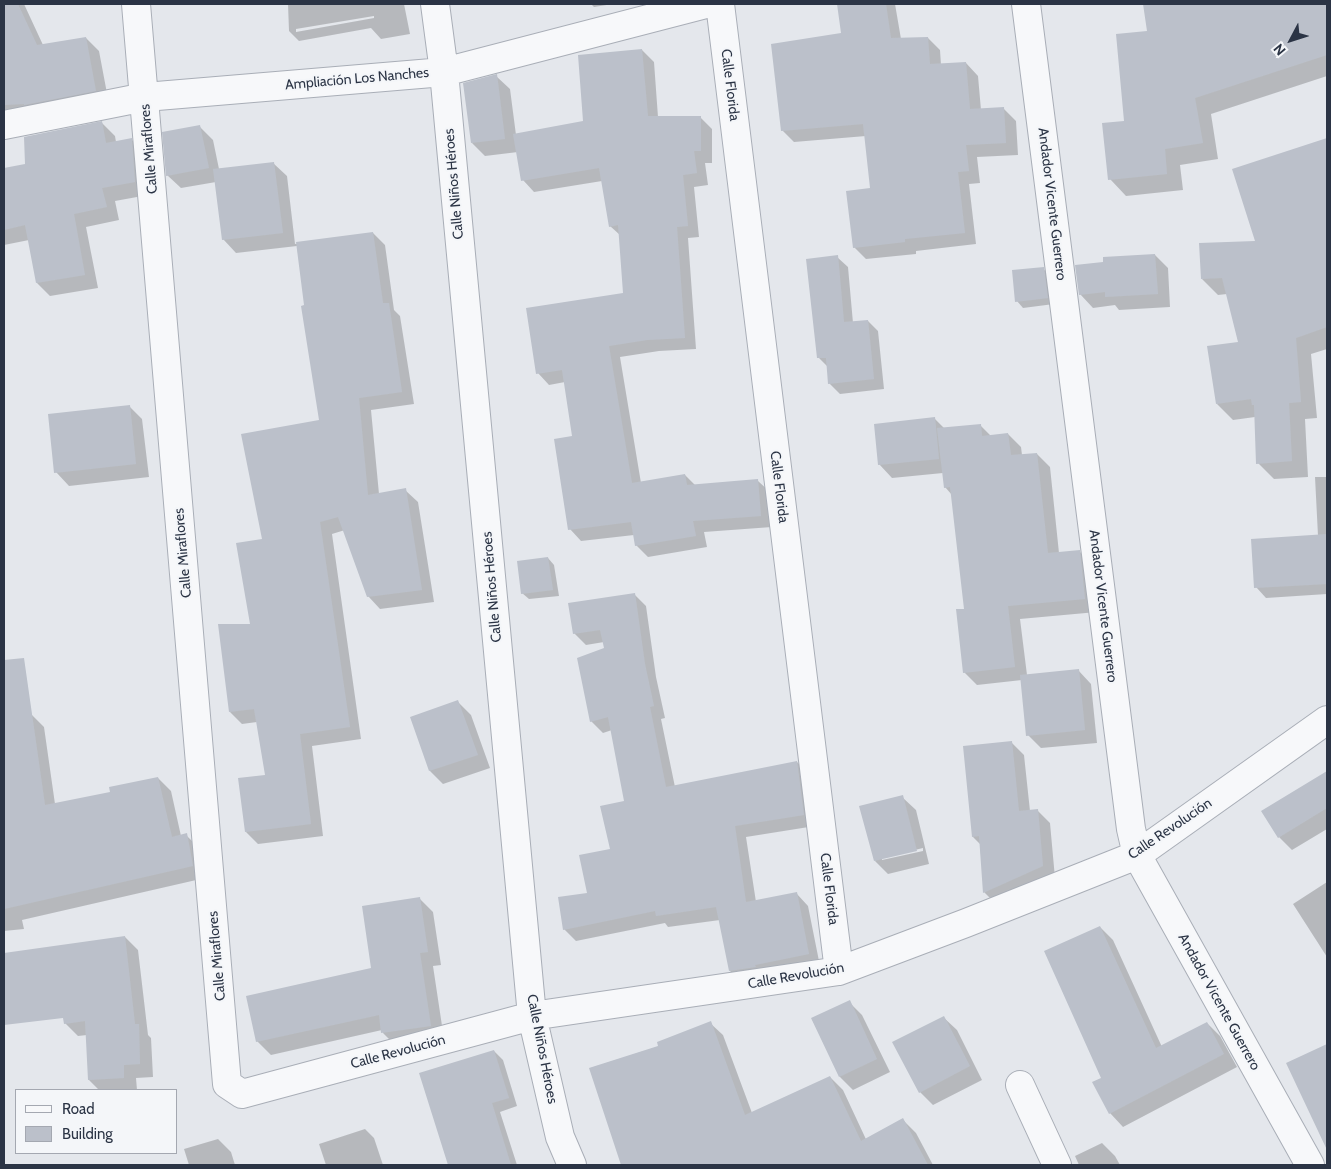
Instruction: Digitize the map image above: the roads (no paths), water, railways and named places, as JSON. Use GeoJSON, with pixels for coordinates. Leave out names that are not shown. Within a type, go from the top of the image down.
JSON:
{"type":"FeatureCollection","features":[{"type":"Feature","properties":{"kind":"street","name":"Calle Miraflores"},"geometry":{"type":"LineString","coordinates":[[136,4],[227,1084],[242,1094]]}},
{"type":"Feature","properties":{"kind":"street","name":"Calle Niños Héroes"},"geometry":{"type":"LineString","coordinates":[[435,4],[444,72],[532,1016],[560,1137],[572,1165]]}},
{"type":"Feature","properties":{"kind":"street","name":"Ampliación Los Nanches"},"geometry":{"type":"LineString","coordinates":[[4,124],[145,97],[444,72],[706,4]]}},
{"type":"Feature","properties":{"kind":"street","name":"Calle Florida"},"geometry":{"type":"LineString","coordinates":[[720,4],[839,971]]}},
{"type":"Feature","properties":{"kind":"street","name":"Andador Vicente Guerrero"},"geometry":{"type":"LineString","coordinates":[[1026,4],[1131,830],[1137,855],[1310,1165]]}},
{"type":"Feature","properties":{"kind":"street","name":"Calle Revolución"},"geometry":{"type":"LineString","coordinates":[[242,1094],[532,1016],[839,971],[1137,855],[1327,720]]}},
{"type":"Feature","properties":{"kind":"street"},"geometry":{"type":"LineString","coordinates":[[1020,1085],[1057,1165]]}}]}
